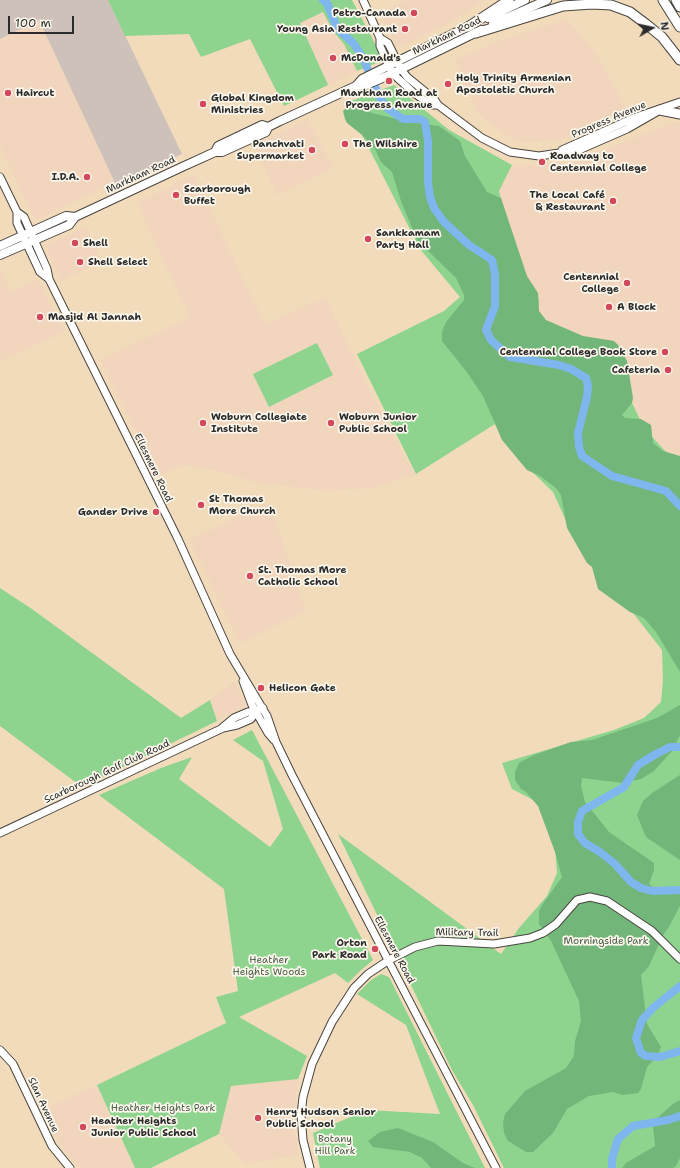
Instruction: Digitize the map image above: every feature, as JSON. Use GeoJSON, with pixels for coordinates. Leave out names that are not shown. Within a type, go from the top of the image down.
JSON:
{"type":"FeatureCollection","features":[{"type":"Feature","properties":{"kind":"highway"},"geometry":{"type":"LineString","coordinates":[[468,27],[509,0]]}},
{"type":"Feature","properties":{"kind":"highway"},"geometry":{"type":"LineString","coordinates":[[658,0],[678,24]]}},
{"type":"Feature","properties":{"kind":"highway"},"geometry":{"type":"LineString","coordinates":[[663,0],[678,24]]}},
{"type":"Feature","properties":{"kind":"highway"},"geometry":{"type":"LineString","coordinates":[[676,0],[680,7]]}},
{"type":"Feature","properties":{"kind":"highway"},"geometry":{"type":"LineString","coordinates":[[476,32],[563,6],[592,4],[611,5],[630,12],[646,24],[662,37],[680,60]]}},
{"type":"Feature","properties":{"kind":"highway"},"geometry":{"type":"LineString","coordinates":[[660,110],[680,114]]}},
{"type":"Feature","properties":{"kind":"main road","name":"Progress Avenue"},"geometry":{"type":"LineString","coordinates":[[363,0],[380,38],[388,43],[395,68],[414,93],[431,105],[438,105],[482,138],[508,150],[523,155],[539,156],[567,151],[606,139],[640,123],[660,110]]}},
{"type":"Feature","properties":{"kind":"main road","name":"Markham Road"},"geometry":{"type":"LineString","coordinates":[[395,68],[468,27],[525,0]]}},
{"type":"Feature","properties":{"kind":"main road","name":"Markham Road"},"geometry":{"type":"LineString","coordinates":[[0,255],[31,243],[69,225],[75,217],[215,152],[222,152],[266,132],[268,127],[367,80],[547,0]]}},
{"type":"Feature","properties":{"kind":"main road","name":"Progress Avenue"},"geometry":{"type":"LineString","coordinates":[[567,151],[636,117],[680,102]]}},
{"type":"Feature","properties":{"kind":"main road"},"geometry":{"type":"LineString","coordinates":[[606,139],[607,131]]}},
{"type":"Feature","properties":{"kind":"main road","name":"Ellesmere Road"},"geometry":{"type":"LineString","coordinates":[[0,177],[16,212],[24,217],[27,234],[40,272],[49,280],[178,539],[237,666],[260,710],[268,733],[276,742],[496,1168]]}},
{"type":"Feature","properties":{"kind":"main road","name":"Markham Road"},"geometry":{"type":"LineString","coordinates":[[0,246],[66,216],[75,217]]}},
{"type":"Feature","properties":{"kind":"main road","name":"Scarborough Golf Club Road"},"geometry":{"type":"LineString","coordinates":[[0,833],[223,728],[237,725],[251,719],[260,710]]}},
{"type":"Feature","properties":{"kind":"main road","name":"Military Trail"},"geometry":{"type":"LineString","coordinates":[[388,960],[415,947],[438,941],[494,944],[530,938],[542,933],[556,924],[577,900],[590,896],[607,901],[652,932],[680,959]]}},
{"type":"Feature","properties":{"kind":"main road"},"geometry":{"type":"LineString","coordinates":[[310,1168],[303,1140],[301,1115],[303,1097],[312,1064],[332,1022],[354,988],[368,974],[388,960]]}},
{"type":"Feature","properties":{"kind":"main road","name":"Slan Avenue"},"geometry":{"type":"LineString","coordinates":[[0,1050],[13,1064],[52,1146],[70,1168]]}},
{"type":"Feature","properties":{"kind":"shaded area"},"geometry":{"type":"Polygon","coordinates":[[[0,0],[108,0],[182,154],[116,185],[39,20],[0,39],[0,0]]]}},
{"type":"Feature","properties":{"kind":"shaded area"},"geometry":{"type":"Polygon","coordinates":[[[407,0],[486,0],[436,30],[397,48],[380,12],[407,0]]]}},
{"type":"Feature","properties":{"kind":"shaded area"},"geometry":{"type":"Polygon","coordinates":[[[323,12],[333,31],[344,44],[357,71],[328,85],[300,23],[323,12]]]}},
{"type":"Feature","properties":{"kind":"shaded area"},"geometry":{"type":"Polygon","coordinates":[[[39,20],[116,183],[35,220],[0,146],[0,39],[39,20]]]}},
{"type":"Feature","properties":{"kind":"shaded area"},"geometry":{"type":"Polygon","coordinates":[[[561,21],[569,21],[598,57],[626,108],[561,140],[517,143],[479,115],[454,60],[499,41],[561,21]]]}},
{"type":"Feature","properties":{"kind":"shaded area"},"geometry":{"type":"Polygon","coordinates":[[[308,119],[333,168],[277,195],[254,145],[308,119]]]}},
{"type":"Feature","properties":{"kind":"shaded area","name":"Centennial College"},"geometry":{"type":"Polygon","coordinates":[[[676,121],[680,123],[680,467],[644,428],[624,386],[549,333],[520,271],[498,191],[512,165],[544,166],[560,162],[562,167],[676,121]]]}},
{"type":"Feature","properties":{"kind":"shaded area"},"geometry":{"type":"Polygon","coordinates":[[[194,174],[248,290],[266,324],[325,297],[365,381],[415,475],[371,488],[327,491],[259,483],[222,472],[184,465],[158,476],[100,360],[190,317],[137,203],[194,174]]]}},
{"type":"Feature","properties":{"kind":"shaded area"},"geometry":{"type":"Polygon","coordinates":[[[86,227],[102,262],[61,281],[45,245],[86,227]]]}},
{"type":"Feature","properties":{"kind":"shaded area"},"geometry":{"type":"Polygon","coordinates":[[[0,269],[11,292],[38,279],[65,331],[0,361],[0,269]]]}},
{"type":"Feature","properties":{"kind":"shaded area","name":"St. Thomas More Catholic School"},"geometry":{"type":"Polygon","coordinates":[[[269,502],[306,611],[240,643],[189,540],[269,502]]]}},
{"type":"Feature","properties":{"kind":"shaded area"},"geometry":{"type":"Polygon","coordinates":[[[235,682],[246,706],[217,721],[210,700],[235,682]]]}},
{"type":"Feature","properties":{"kind":"shaded area","name":"Henry Hudson Senior Public School"},"geometry":{"type":"Polygon","coordinates":[[[298,1079],[294,1122],[298,1155],[245,1164],[219,1134],[230,1086],[298,1079]]]}},
{"type":"Feature","properties":{"kind":"shaded area","name":"Heather Heights Junior Public School"},"geometry":{"type":"Polygon","coordinates":[[[97,1085],[135,1168],[81,1168],[69,1157],[59,1144],[42,1110],[97,1085]]]}},
{"type":"Feature","properties":{"kind":"green space"},"geometry":{"type":"Polygon","coordinates":[[[108,0],[352,0],[379,51],[381,61],[357,71],[344,44],[333,31],[323,12],[300,23],[328,85],[284,106],[250,39],[201,57],[189,34],[125,36],[108,0]]]}},
{"type":"Feature","properties":{"kind":"green space","name":"Morningside Park"},"geometry":{"type":"Polygon","coordinates":[[[394,85],[449,130],[512,165],[499,191],[520,271],[539,300],[537,321],[624,386],[644,428],[680,467],[680,1168],[504,1168],[473,1105],[452,1070],[338,834],[501,954],[519,928],[547,896],[557,873],[554,834],[543,805],[512,789],[502,763],[614,730],[644,718],[661,702],[663,680],[662,650],[573,536],[553,492],[521,461],[492,416],[495,424],[416,474],[357,354],[444,311],[460,297],[420,249],[346,103],[394,85]]]}},
{"type":"Feature","properties":{"kind":"green space"},"geometry":{"type":"Polygon","coordinates":[[[349,105],[376,114],[409,122],[439,126],[460,141],[465,156],[487,192],[501,198],[527,276],[538,293],[539,311],[546,320],[583,336],[614,341],[618,345],[627,361],[633,398],[632,403],[622,415],[625,418],[641,419],[651,425],[653,443],[663,451],[680,456],[680,672],[656,632],[644,618],[630,612],[598,589],[592,567],[587,563],[567,528],[561,495],[556,488],[540,476],[527,470],[502,440],[483,396],[466,371],[442,341],[442,332],[446,322],[464,300],[464,295],[456,278],[417,240],[401,201],[392,172],[381,162],[374,147],[347,123],[343,111],[349,105]]]}},
{"type":"Feature","properties":{"kind":"green space"},"geometry":{"type":"Polygon","coordinates":[[[317,343],[333,375],[269,407],[253,374],[317,343]]]}},
{"type":"Feature","properties":{"kind":"green space"},"geometry":{"type":"Polygon","coordinates":[[[0,588],[32,609],[181,718],[210,700],[217,721],[82,787],[0,726],[0,588]]]}},
{"type":"Feature","properties":{"kind":"green space"},"geometry":{"type":"Polygon","coordinates":[[[680,705],[680,735],[672,751],[654,771],[641,779],[623,783],[582,778],[581,786],[585,802],[609,832],[654,863],[654,870],[649,884],[659,892],[680,888],[680,906],[663,935],[649,966],[641,975],[647,1024],[661,1047],[658,1055],[647,1067],[641,1089],[638,1093],[623,1095],[613,1092],[589,1096],[567,1109],[553,1133],[533,1152],[526,1152],[508,1141],[504,1133],[503,1122],[505,1114],[525,1091],[566,1068],[574,1056],[575,1041],[581,1021],[579,1001],[551,941],[539,924],[539,911],[562,877],[555,852],[538,806],[525,791],[521,789],[515,780],[515,772],[519,763],[534,755],[571,742],[592,740],[657,718],[680,705]]]}},
{"type":"Feature","properties":{"kind":"green space"},"geometry":{"type":"Polygon","coordinates":[[[252,730],[373,960],[348,983],[335,973],[239,1017],[307,1056],[298,1079],[231,1086],[219,1134],[151,1168],[135,1168],[97,1085],[226,1023],[216,997],[238,991],[224,889],[99,795],[161,768],[192,757],[179,779],[270,847],[283,829],[263,761],[233,740],[252,730]]]}},
{"type":"Feature","properties":{"kind":"green space"},"geometry":{"type":"Polygon","coordinates":[[[680,775],[680,860],[646,837],[637,815],[643,801],[652,793],[680,775]]]}},
{"type":"Feature","properties":{"kind":"green space","name":"Botany Hill Park"},"geometry":{"type":"Polygon","coordinates":[[[381,974],[389,977],[485,1168],[320,1168],[313,1133],[367,1110],[440,1114],[406,1025],[357,994],[370,981],[381,974]]]}},
{"type":"Feature","properties":{"kind":"green space"},"geometry":{"type":"Polygon","coordinates":[[[680,1100],[680,1158],[676,1166],[673,1168],[622,1168],[626,1163],[655,1146],[653,1126],[655,1120],[673,1104],[680,1100]]]}},
{"type":"Feature","properties":{"kind":"green space"},"geometry":{"type":"Polygon","coordinates":[[[398,1128],[433,1142],[463,1163],[475,1168],[431,1168],[422,1158],[410,1152],[373,1147],[368,1141],[380,1132],[398,1128]]]}},
{"type":"Feature","properties":{"kind":"waterway"},"geometry":{"type":"LineString","coordinates":[[323,0],[327,3],[337,28],[354,44],[363,58],[380,98],[388,109],[403,119],[420,119],[425,122],[428,141],[428,182],[430,197],[434,208],[444,222],[469,245],[492,260],[495,274],[495,306],[486,330],[491,340],[510,357],[559,365],[571,369],[586,378],[588,386],[587,397],[578,433],[579,447],[582,456],[612,476],[666,491],[680,506]]}},
{"type":"Feature","properties":{"kind":"waterway"},"geometry":{"type":"LineString","coordinates":[[680,747],[670,747],[638,765],[624,787],[582,811],[578,822],[578,834],[585,843],[600,852],[615,864],[631,882],[641,888],[652,891],[680,890]]}},
{"type":"Feature","properties":{"kind":"waterway"},"geometry":{"type":"LineString","coordinates":[[680,986],[654,1007],[642,1020],[636,1038],[641,1053],[646,1056],[660,1057],[680,1051]]}},
{"type":"Feature","properties":{"kind":"waterway"},"geometry":{"type":"LineString","coordinates":[[612,1168],[612,1159],[618,1139],[633,1126],[668,1120],[680,1116]]}},
{"type":"Feature","properties":{"kind":"place","name":"Petro-Canada"},"geometry":{"type":"Point","coordinates":[414,13]}},
{"type":"Feature","properties":{"kind":"place","name":"Young Asia Restaurant"},"geometry":{"type":"Point","coordinates":[405,29]}},
{"type":"Feature","properties":{"kind":"place","name":"McDonald's"},"geometry":{"type":"Point","coordinates":[333,58]}},
{"type":"Feature","properties":{"kind":"place","name":"Markham Road at Progress Avenue"},"geometry":{"type":"Point","coordinates":[389,81]}},
{"type":"Feature","properties":{"kind":"place","name":"Holy Trinity Armenian Apostoletic Church"},"geometry":{"type":"Point","coordinates":[448,84]}},
{"type":"Feature","properties":{"kind":"place","name":"Haircut"},"geometry":{"type":"Point","coordinates":[8,93]}},
{"type":"Feature","properties":{"kind":"place","name":"Global Kingdom Ministries"},"geometry":{"type":"Point","coordinates":[203,104]}},
{"type":"Feature","properties":{"kind":"place","name":"The Wilshire"},"geometry":{"type":"Point","coordinates":[345,144]}},
{"type":"Feature","properties":{"kind":"place","name":"Panchvati Supermarket"},"geometry":{"type":"Point","coordinates":[312,150]}},
{"type":"Feature","properties":{"kind":"place","name":"Roadway to Centennial College"},"geometry":{"type":"Point","coordinates":[542,162]}},
{"type":"Feature","properties":{"kind":"place","name":"I.D.A."},"geometry":{"type":"Point","coordinates":[87,177]}},
{"type":"Feature","properties":{"kind":"place","name":"Scarborough Buffet"},"geometry":{"type":"Point","coordinates":[176,195]}},
{"type":"Feature","properties":{"kind":"place","name":"The Local Café & Restaurant"},"geometry":{"type":"Point","coordinates":[613,201]}},
{"type":"Feature","properties":{"kind":"place","name":"Sankkamam Party Hall"},"geometry":{"type":"Point","coordinates":[368,239]}},
{"type":"Feature","properties":{"kind":"place","name":"Shell"},"geometry":{"type":"Point","coordinates":[75,243]}},
{"type":"Feature","properties":{"kind":"place","name":"Shell Select"},"geometry":{"type":"Point","coordinates":[80,262]}},
{"type":"Feature","properties":{"kind":"place","name":"Centennial College"},"geometry":{"type":"Point","coordinates":[627,283]}},
{"type":"Feature","properties":{"kind":"place","name":"A Block"},"geometry":{"type":"Point","coordinates":[609,307]}},
{"type":"Feature","properties":{"kind":"place","name":"Masjid Al Jannah"},"geometry":{"type":"Point","coordinates":[40,317]}},
{"type":"Feature","properties":{"kind":"place","name":"Centennial College Book Store"},"geometry":{"type":"Point","coordinates":[665,352]}},
{"type":"Feature","properties":{"kind":"place","name":"Cafeteria"},"geometry":{"type":"Point","coordinates":[668,370]}},
{"type":"Feature","properties":{"kind":"place","name":"Woburn Collegiate Institute"},"geometry":{"type":"Point","coordinates":[203,423]}},
{"type":"Feature","properties":{"kind":"place","name":"Woburn Junior Public School"},"geometry":{"type":"Point","coordinates":[331,423]}},
{"type":"Feature","properties":{"kind":"place","name":"St Thomas More Church"},"geometry":{"type":"Point","coordinates":[201,505]}},
{"type":"Feature","properties":{"kind":"place","name":"Gander Drive"},"geometry":{"type":"Point","coordinates":[156,512]}},
{"type":"Feature","properties":{"kind":"place","name":"St. Thomas More Catholic School"},"geometry":{"type":"Point","coordinates":[250,576]}},
{"type":"Feature","properties":{"kind":"place","name":"Helicon Gate"},"geometry":{"type":"Point","coordinates":[261,688]}},
{"type":"Feature","properties":{"kind":"place","name":"Orton Park Road"},"geometry":{"type":"Point","coordinates":[375,949]}},
{"type":"Feature","properties":{"kind":"place","name":"Henry Hudson Senior Public School"},"geometry":{"type":"Point","coordinates":[258,1118]}},
{"type":"Feature","properties":{"kind":"place","name":"Heather Heights Junior Public School"},"geometry":{"type":"Point","coordinates":[83,1127]}},
{"type":"Feature","properties":{"kind":"park label","name":"Heather Heights Woods"},"geometry":{"type":"Point","coordinates":[269,966]}},
{"type":"Feature","properties":{"kind":"park label","name":"Heather Heights Park"},"geometry":{"type":"Point","coordinates":[163,1108]}}]}
